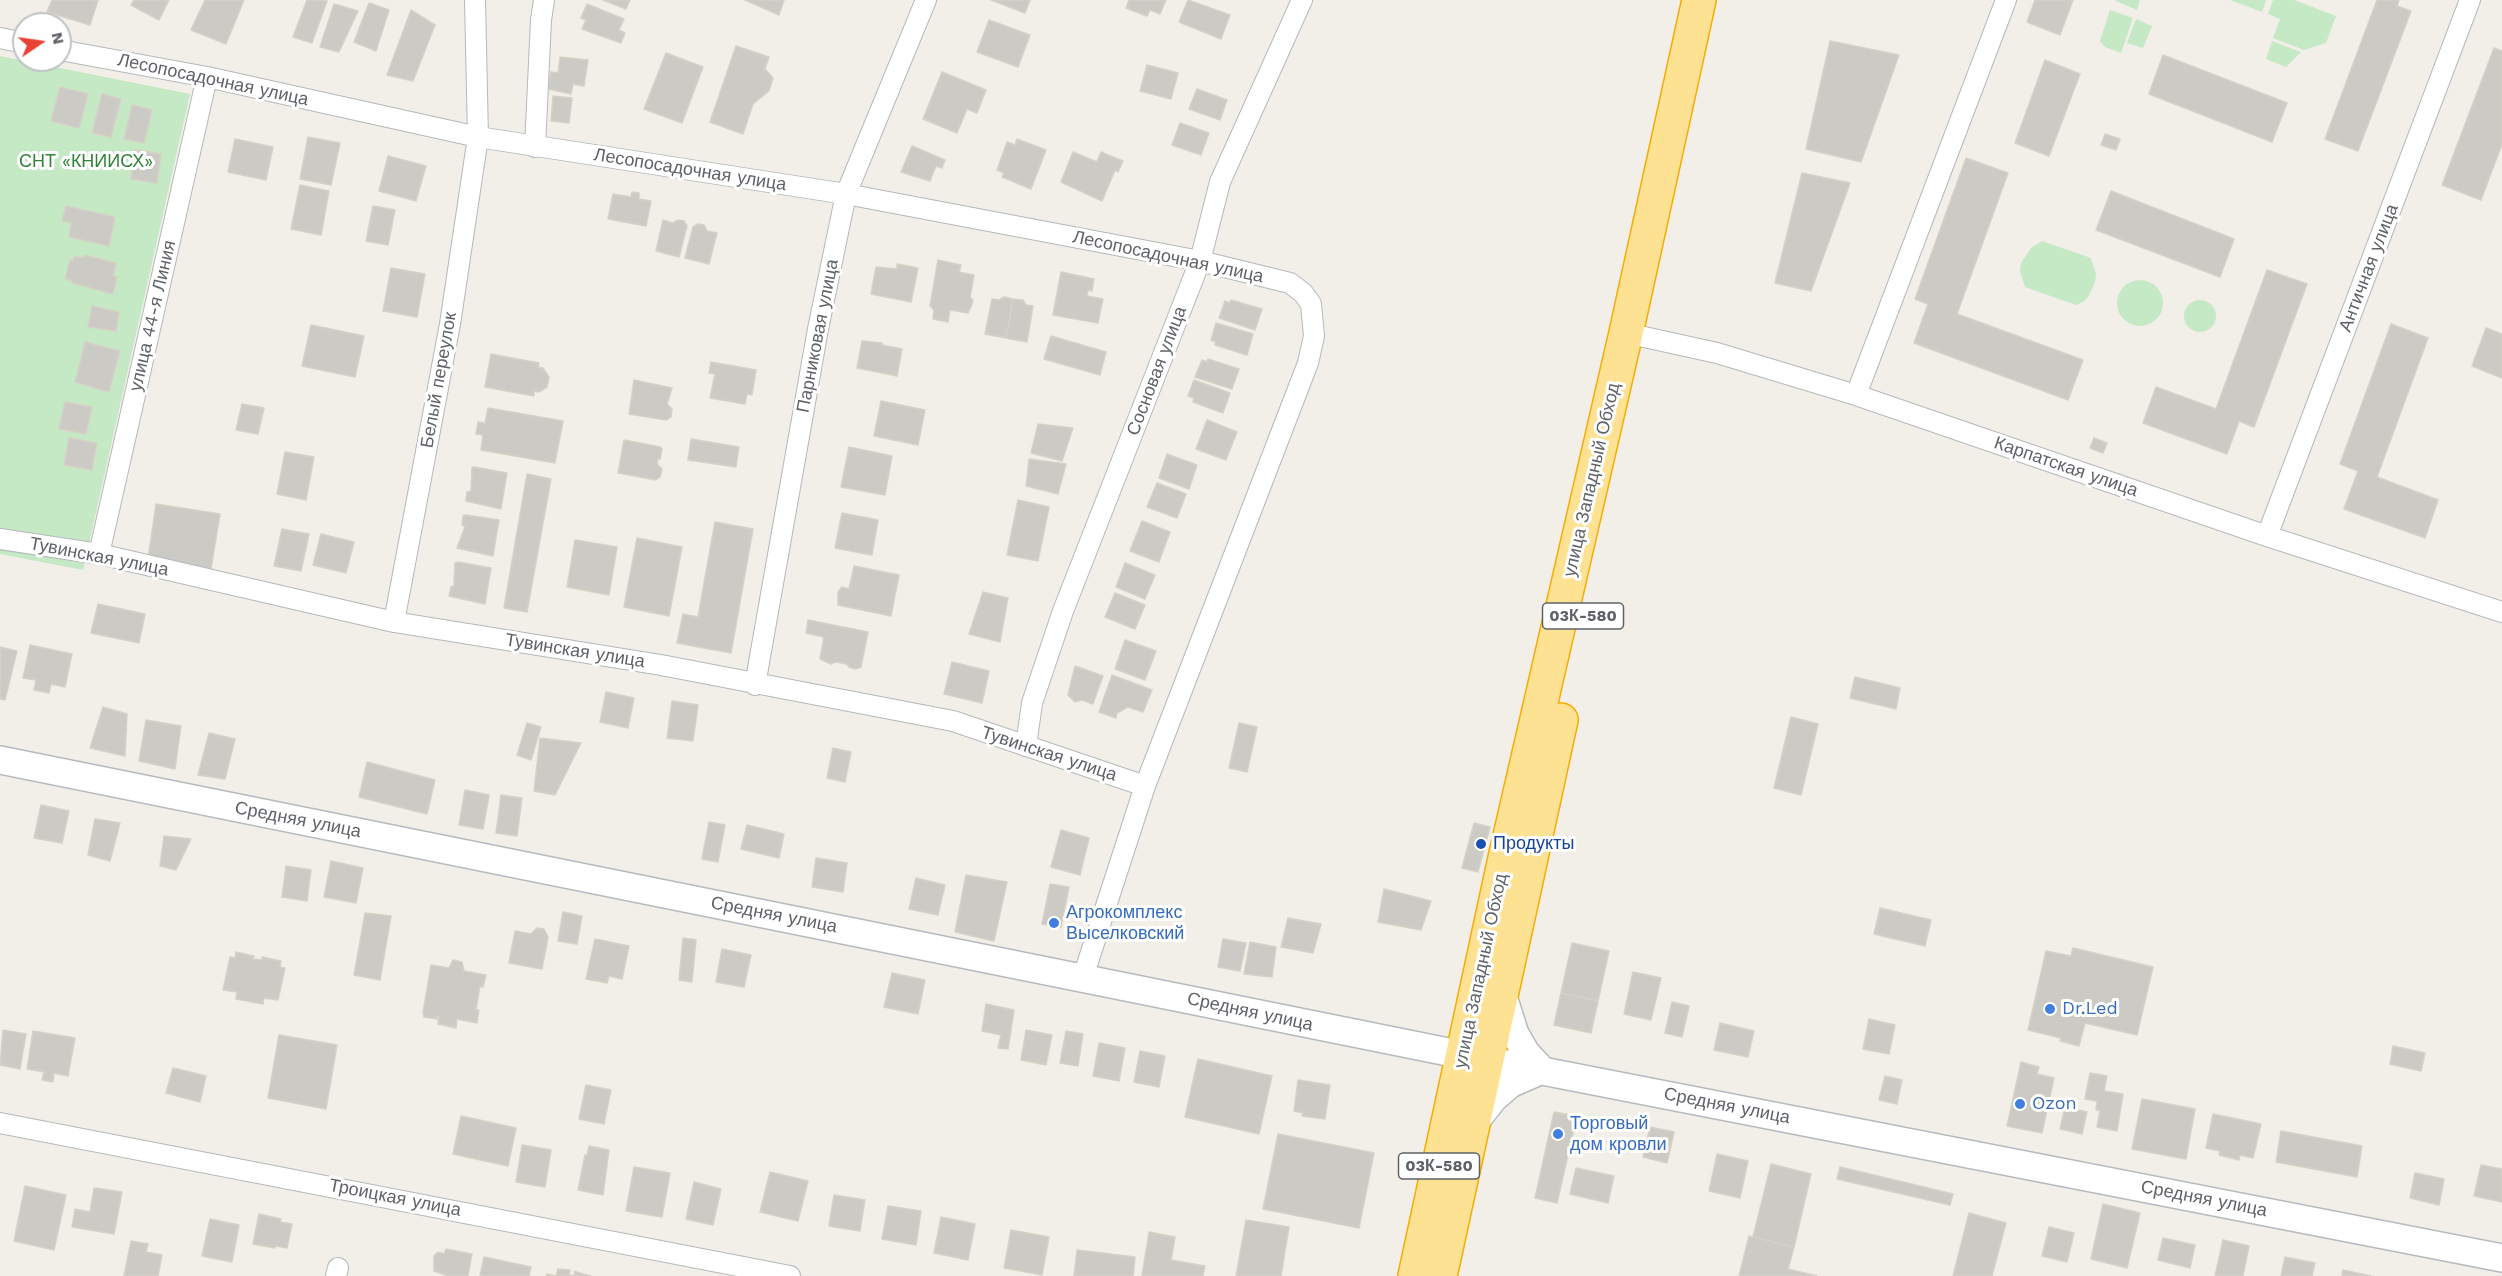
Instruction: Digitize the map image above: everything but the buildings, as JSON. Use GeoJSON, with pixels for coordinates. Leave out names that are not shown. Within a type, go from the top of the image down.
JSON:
{"type":"FeatureCollection","features":[{"type":"Feature","properties":{"kind":"highway","name":"улица Западный Обход"},"geometry":{"type":"LineString","coordinates":[[1440,1276],[1473,1125],[1474,1057],[1501,989],[1635,335],[1699,0]]}},
{"type":"Feature","properties":{"kind":"highway","name":"улица Западный Обход"},"geometry":{"type":"LineString","coordinates":[[1415,1276],[1474,1057],[1505,858],[1717,0]]}},
{"type":"Feature","properties":{"kind":"street","name":"Белый переулок"},"geometry":{"type":"LineString","coordinates":[[394,622],[450,324],[478,137],[475,0]]}},
{"type":"Feature","properties":{"kind":"street"},"geometry":{"type":"LineString","coordinates":[[535,147],[544,0]]}},
{"type":"Feature","properties":{"kind":"street","name":"Парниковая улица"},"geometry":{"type":"LineString","coordinates":[[755,685],[818,329],[846,194],[926,0]]}},
{"type":"Feature","properties":{"kind":"street","name":"Сосновая улица"},"geometry":{"type":"LineString","coordinates":[[1026,746],[1032,703],[1063,611],[1200,261],[1220,182],[1302,0]]}},
{"type":"Feature","properties":{"kind":"street"},"geometry":{"type":"LineString","coordinates":[[1856,395],[2006,0]]}},
{"type":"Feature","properties":{"kind":"street","name":"Античная улица"},"geometry":{"type":"LineString","coordinates":[[2267,536],[2470,0]]}},
{"type":"Feature","properties":{"kind":"street","name":"Лесопосадочная улица"},"geometry":{"type":"LineString","coordinates":[[72,52],[207,77],[478,137],[846,194],[1200,261],[1290,283],[1304,293],[1311,304],[1314,336],[1308,363],[1144,786]]}},
{"type":"Feature","properties":{"kind":"street","name":"улица 44-я Линия"},"geometry":{"type":"LineString","coordinates":[[99,554],[207,77]]}},
{"type":"Feature","properties":{"kind":"street","name":"Карпатская улица"},"geometry":{"type":"LineString","coordinates":[[1635,335],[1717,353],[1856,395],[2267,536],[2502,612]]}},
{"type":"Feature","properties":{"kind":"street","name":"Тувинская улица"},"geometry":{"type":"LineString","coordinates":[[0,539],[99,554],[394,622],[661,665],[755,685],[953,721],[1144,786]]}},
{"type":"Feature","properties":{"kind":"street","name":"Средняя улица"},"geometry":{"type":"LineString","coordinates":[[0,760],[1474,1057],[2502,1258]]}},
{"type":"Feature","properties":{"kind":"street"},"geometry":{"type":"LineString","coordinates":[[1083,977],[1144,786]]}},
{"type":"Feature","properties":{"kind":"street"},"geometry":{"type":"LineString","coordinates":[[1473,1125],[1502,1091],[1518,1080],[1542,1070],[1526,1053],[1515,1034],[1501,989]]}},
{"type":"Feature","properties":{"kind":"street","name":"Троицкая улица"},"geometry":{"type":"LineString","coordinates":[[0,1123],[790,1276]]}},
{"type":"Feature","properties":{"kind":"green space"},"geometry":{"type":"Polygon","coordinates":[[[2114,0],[2140,0],[2137,10],[2114,0]]]}},
{"type":"Feature","properties":{"kind":"green space"},"geometry":{"type":"Polygon","coordinates":[[[2230,0],[2266,0],[2262,12],[2230,0]]]}},
{"type":"Feature","properties":{"kind":"green space"},"geometry":{"type":"Polygon","coordinates":[[[2273,0],[2294,0],[2336,16],[2326,43],[2304,50],[2273,38],[2280,19],[2268,14],[2273,0]]]}},
{"type":"Feature","properties":{"kind":"green space"},"geometry":{"type":"Polygon","coordinates":[[[2110,10],[2133,18],[2121,53],[2105,47],[2100,41],[2110,10]]]}},
{"type":"Feature","properties":{"kind":"green space"},"geometry":{"type":"Polygon","coordinates":[[[2136,19],[2152,26],[2143,48],[2127,43],[2136,19]]]}},
{"type":"Feature","properties":{"kind":"green space"},"geometry":{"type":"Polygon","coordinates":[[[2272,41],[2301,52],[2286,67],[2266,59],[2272,41]]]}},
{"type":"Feature","properties":{"kind":"green space","name":"СНТ «КНИИСХ»"},"geometry":{"type":"Polygon","coordinates":[[[0,56],[12,58],[12,72],[72,70],[190,94],[83,570],[0,554],[0,56]]]}},
{"type":"Feature","properties":{"kind":"green space"},"geometry":{"type":"Polygon","coordinates":[[[2042,241],[2091,258],[2096,274],[2095,282],[2083,302],[2076,305],[2025,287],[2020,271],[2021,263],[2031,248],[2042,241]]]}},
{"type":"Feature","properties":{"kind":"green space"},"geometry":{"type":"Polygon","coordinates":[[[2140,280],[2156,287],[2163,303],[2156,319],[2140,326],[2124,319],[2117,303],[2124,287],[2140,280]]]}},
{"type":"Feature","properties":{"kind":"green space"},"geometry":{"type":"Polygon","coordinates":[[[2200,300],[2211,305],[2216,316],[2211,327],[2200,332],[2189,327],[2184,316],[2189,305],[2200,300]]]}},
{"type":"Feature","properties":{"kind":"place","name":"Продукты"},"geometry":{"type":"Point","coordinates":[1481,844]}},
{"type":"Feature","properties":{"kind":"place","name":"Агрокомплекс Выселковский"},"geometry":{"type":"Point","coordinates":[1054,923]}},
{"type":"Feature","properties":{"kind":"place","name":"Dr.Led"},"geometry":{"type":"Point","coordinates":[2050,1009]}},
{"type":"Feature","properties":{"kind":"place","name":"Ozon"},"geometry":{"type":"Point","coordinates":[2020,1104]}},
{"type":"Feature","properties":{"kind":"place","name":"Торговый дом кровли"},"geometry":{"type":"Point","coordinates":[1558,1134]}}]}
